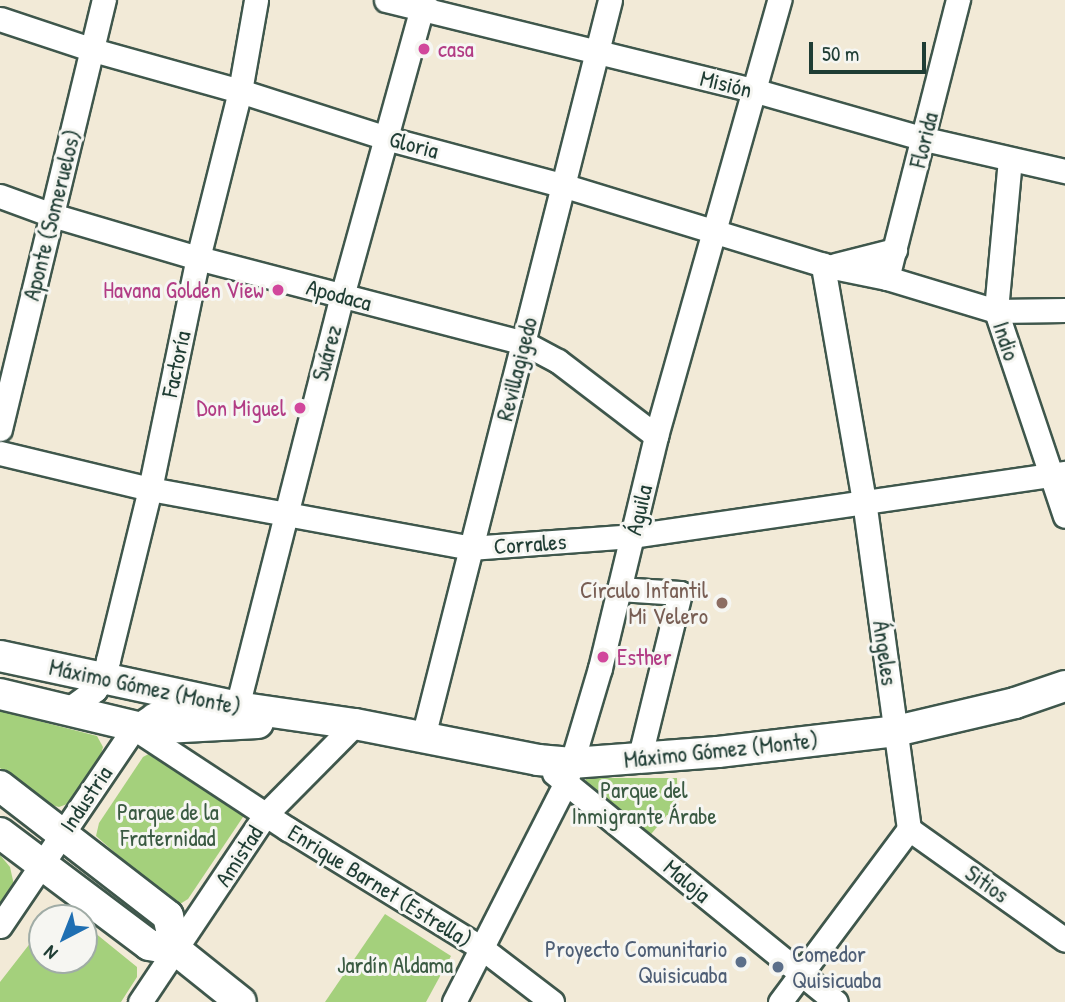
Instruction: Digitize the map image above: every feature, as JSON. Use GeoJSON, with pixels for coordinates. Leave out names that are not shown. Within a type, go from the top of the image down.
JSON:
{"type":"FeatureCollection","features":[{"type":"Feature","properties":{"kind":"main road","name":"Máximo Gómez (Monte)"},"geometry":{"type":"LineString","coordinates":[[0,656],[195,699],[423,737],[538,760],[569,773],[639,760],[896,731],[1015,703],[1065,686]]}},
{"type":"Feature","properties":{"kind":"main road","name":"Máximo Gómez (Monte)"},"geometry":{"type":"LineString","coordinates":[[0,694],[134,728],[344,723]]}},
{"type":"Feature","properties":{"kind":"main road"},"geometry":{"type":"LineString","coordinates":[[0,786],[168,916],[176,950]]}},
{"type":"Feature","properties":{"kind":"main road"},"geometry":{"type":"LineString","coordinates":[[0,832],[149,944],[176,950],[241,1002]]}},
{"type":"Feature","properties":{"kind":"street","name":"Aponte (Someruelos)"},"geometry":{"type":"LineString","coordinates":[[0,429],[104,0]]}},
{"type":"Feature","properties":{"kind":"street","name":"Factoría"},"geometry":{"type":"LineString","coordinates":[[103,679],[149,489],[198,258],[240,91],[256,0]]}},
{"type":"Feature","properties":{"kind":"street","name":"Misión"},"geometry":{"type":"LineString","coordinates":[[386,0],[422,5],[753,90],[925,139],[1065,171]]}},
{"type":"Feature","properties":{"kind":"street","name":"Revillagigedo"},"geometry":{"type":"LineString","coordinates":[[423,737],[610,0]]}},
{"type":"Feature","properties":{"kind":"street","name":"Águila"},"geometry":{"type":"LineString","coordinates":[[454,1002],[483,949],[569,773],[619,589],[656,436],[779,0]]}},
{"type":"Feature","properties":{"kind":"street","name":"Florida"},"geometry":{"type":"LineString","coordinates":[[887,278],[925,139],[958,0]]}},
{"type":"Feature","properties":{"kind":"street","name":"Suárez"},"geometry":{"type":"LineString","coordinates":[[237,707],[342,296],[422,5]]}},
{"type":"Feature","properties":{"kind":"street","name":"Gloria"},"geometry":{"type":"LineString","coordinates":[[0,19],[93,50],[240,91],[386,138],[562,185],[827,265],[887,278],[996,312],[1065,310]]}},
{"type":"Feature","properties":{"kind":"street","name":"Indio"},"geometry":{"type":"LineString","coordinates":[[1010,159],[996,312],[1057,475],[1065,516]]}},
{"type":"Feature","properties":{"kind":"street","name":"Apodaca"},"geometry":{"type":"LineString","coordinates":[[0,196],[52,215],[198,258],[524,343],[558,360],[656,436]]}},
{"type":"Feature","properties":{"kind":"street"},"geometry":{"type":"LineString","coordinates":[[827,265],[895,250]]}},
{"type":"Feature","properties":{"kind":"street","name":"Ángeles"},"geometry":{"type":"LineString","coordinates":[[827,265],[864,501],[909,829]]}},
{"type":"Feature","properties":{"kind":"street","name":"Corrales"},"geometry":{"type":"LineString","coordinates":[[0,453],[149,489],[470,548],[632,536],[1057,475]]}},
{"type":"Feature","properties":{"kind":"street"},"geometry":{"type":"LineString","coordinates":[[619,589],[680,593],[639,760]]}},
{"type":"Feature","properties":{"kind":"street"},"geometry":{"type":"LineString","coordinates":[[66,711],[85,700],[103,679]]}},
{"type":"Feature","properties":{"kind":"street","name":"Industria"},"geometry":{"type":"LineString","coordinates":[[0,926],[134,728],[153,715],[195,699]]}},
{"type":"Feature","properties":{"kind":"street","name":"Amistad"},"geometry":{"type":"LineString","coordinates":[[140,1002],[266,814],[344,723]]}},
{"type":"Feature","properties":{"kind":"street","name":"Enrique Barnet (Estrella)"},"geometry":{"type":"LineString","coordinates":[[134,728],[483,949],[552,1002]]}},
{"type":"Feature","properties":{"kind":"street","name":"Maloja"},"geometry":{"type":"LineString","coordinates":[[569,773],[801,976],[836,1002]]}},
{"type":"Feature","properties":{"kind":"street"},"geometry":{"type":"LineString","coordinates":[[780,1002],[909,829]]}},
{"type":"Feature","properties":{"kind":"street","name":"Sitios"},"geometry":{"type":"LineString","coordinates":[[909,829],[1065,940]]}},
{"type":"Feature","properties":{"kind":"green space"},"geometry":{"type":"Polygon","coordinates":[[[0,711],[97,736],[103,747],[100,758],[70,803],[59,807],[48,804],[0,768],[0,711]]]}},
{"type":"Feature","properties":{"kind":"green space","name":"Parque de la Fraternidad"},"geometry":{"type":"Polygon","coordinates":[[[154,751],[245,814],[188,899],[180,904],[171,902],[96,836],[99,823],[143,757],[154,751]]]}},
{"type":"Feature","properties":{"kind":"green space","name":"Parque del Inmigrante Árabe"},"geometry":{"type":"Polygon","coordinates":[[[586,778],[677,778],[678,815],[667,815],[647,839],[586,790],[586,778]]]}},
{"type":"Feature","properties":{"kind":"green space"},"geometry":{"type":"Polygon","coordinates":[[[0,855],[10,867],[14,885],[0,908],[0,855]]]}},
{"type":"Feature","properties":{"kind":"green space","name":"Jardín Aldama"},"geometry":{"type":"Polygon","coordinates":[[[385,914],[451,956],[426,1002],[325,1002],[385,914]]]}},
{"type":"Feature","properties":{"kind":"green space"},"geometry":{"type":"Polygon","coordinates":[[[98,935],[137,967],[137,977],[121,1002],[0,1002],[0,982],[28,946],[28,974],[98,974],[98,935]]]}},
{"type":"Feature","properties":{"kind":"place","name":"casa"},"geometry":{"type":"Point","coordinates":[424,49]}},
{"type":"Feature","properties":{"kind":"place","name":"Havana Golden View"},"geometry":{"type":"Point","coordinates":[278,290]}},
{"type":"Feature","properties":{"kind":"place","name":"Don Miguel"},"geometry":{"type":"Point","coordinates":[300,408]}},
{"type":"Feature","properties":{"kind":"place","name":"Círculo Infantil Mi Velero"},"geometry":{"type":"Point","coordinates":[722,603]}},
{"type":"Feature","properties":{"kind":"place","name":"Esther"},"geometry":{"type":"Point","coordinates":[603,657]}},
{"type":"Feature","properties":{"kind":"place","name":"Proyecto Comunitario Quisicuaba"},"geometry":{"type":"Point","coordinates":[741,962]}},
{"type":"Feature","properties":{"kind":"place","name":"Comedor Quisicuaba"},"geometry":{"type":"Point","coordinates":[778,967]}}]}
